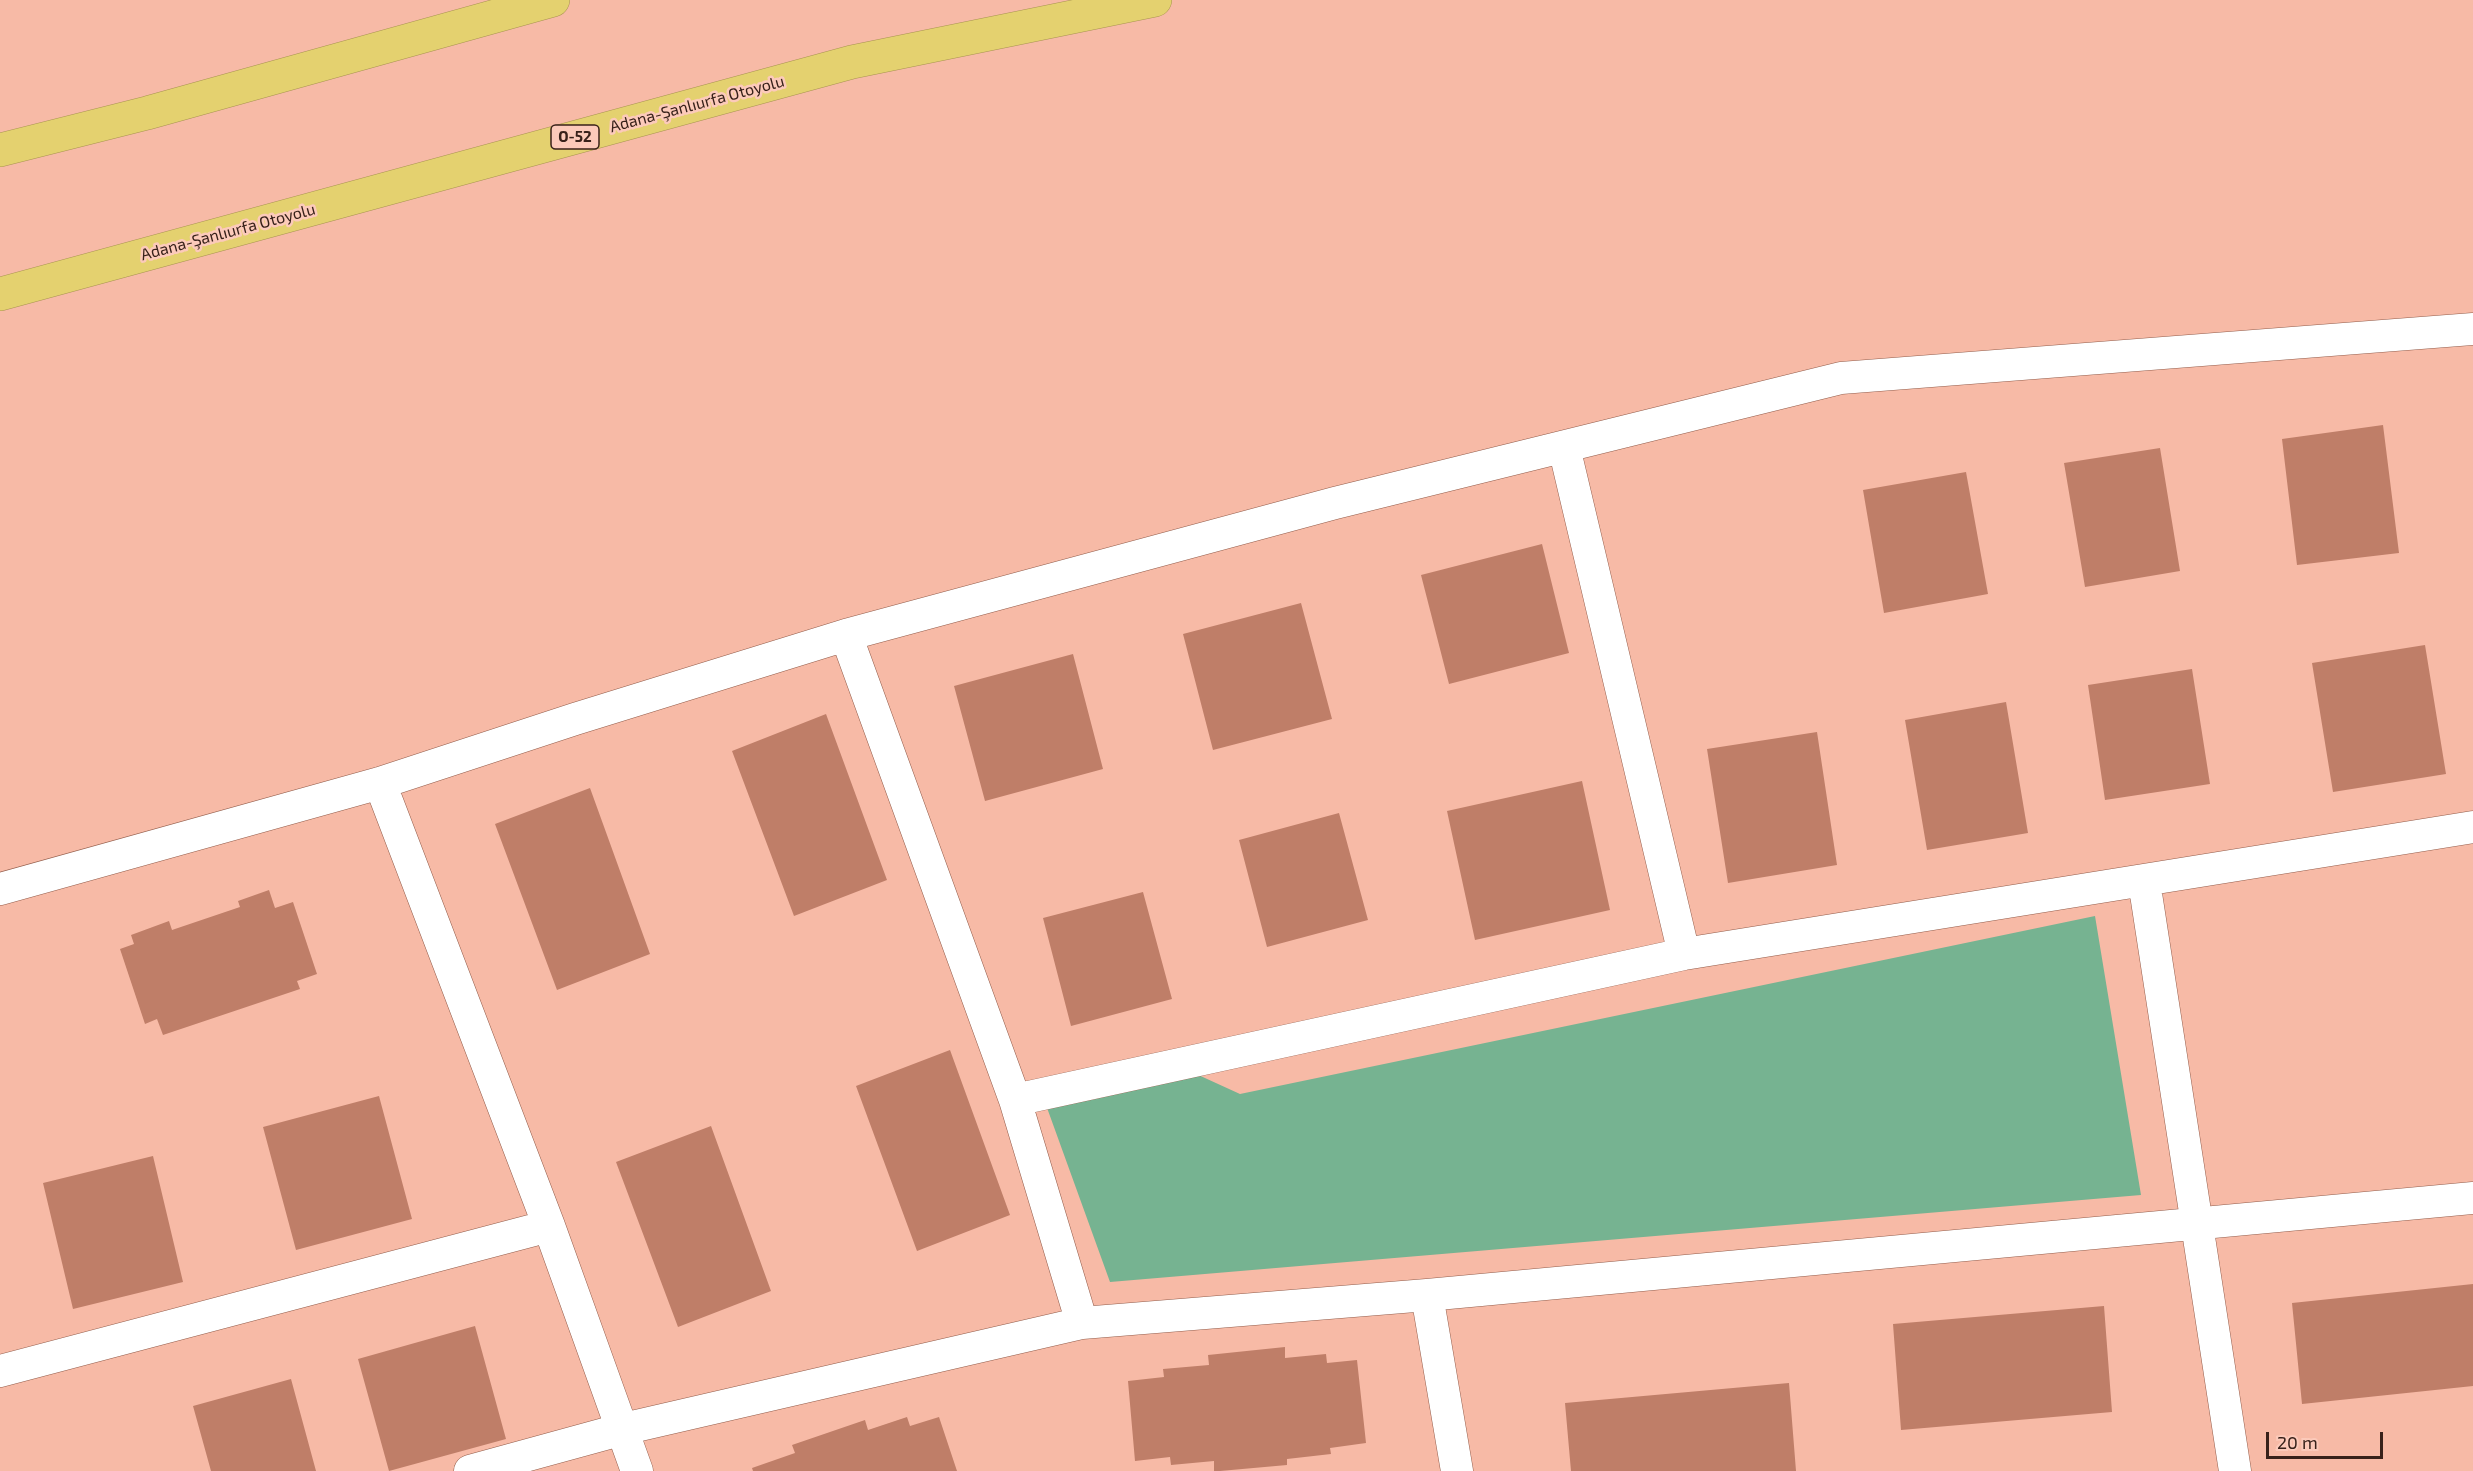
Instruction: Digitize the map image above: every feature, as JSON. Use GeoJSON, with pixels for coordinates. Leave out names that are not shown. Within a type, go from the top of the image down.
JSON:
{"type":"FeatureCollection","features":[{"type":"Feature","properties":{"kind":"highway"},"geometry":{"type":"LineString","coordinates":[[0,150],[147,113],[553,0]]}},
{"type":"Feature","properties":{"kind":"highway","name":"Adana-Şanlıurfa Otoyolu"},"geometry":{"type":"LineString","coordinates":[[0,294],[852,62],[1155,0]]}},
{"type":"Feature","properties":{"kind":"street"},"geometry":{"type":"LineString","coordinates":[[0,889],[380,783],[575,719],[846,635],[1335,503],[1841,378],[2473,329]]}},
{"type":"Feature","properties":{"kind":"street"},"geometry":{"type":"LineString","coordinates":[[1564,447],[1684,954]]}},
{"type":"Feature","properties":{"kind":"street"},"geometry":{"type":"LineString","coordinates":[[846,635],[1015,1100],[1082,1323]]}},
{"type":"Feature","properties":{"kind":"street"},"geometry":{"type":"LineString","coordinates":[[380,783],[549,1226],[637,1471]]}},
{"type":"Feature","properties":{"kind":"street"},"geometry":{"type":"LineString","coordinates":[[1015,1100],[1684,954],[2473,827]]}},
{"type":"Feature","properties":{"kind":"street"},"geometry":{"type":"LineString","coordinates":[[2144,881],[2235,1471]]}},
{"type":"Feature","properties":{"kind":"street"},"geometry":{"type":"LineString","coordinates":[[470,1471],[623,1429],[1082,1323],[1427,1295],[2473,1198]]}},
{"type":"Feature","properties":{"kind":"street"},"geometry":{"type":"LineString","coordinates":[[0,1371],[549,1226]]}},
{"type":"Feature","properties":{"kind":"street"},"geometry":{"type":"LineString","coordinates":[[1427,1295],[1457,1471]]}},
{"type":"Feature","properties":{"kind":"green space"},"geometry":{"type":"Polygon","coordinates":[[[2095,916],[2141,1195],[1110,1282],[1046,1105],[1194,1073],[1240,1094],[2095,916]]]}},
{"type":"Feature","properties":{"kind":"building"},"geometry":{"type":"Polygon","coordinates":[[[2383,425],[2399,553],[2297,565],[2282,439],[2383,425]]]}},
{"type":"Feature","properties":{"kind":"building"},"geometry":{"type":"Polygon","coordinates":[[[2160,448],[2180,571],[2085,587],[2064,463],[2160,448]]]}},
{"type":"Feature","properties":{"kind":"building"},"geometry":{"type":"Polygon","coordinates":[[[1966,472],[1988,594],[1884,613],[1863,490],[1966,472]]]}},
{"type":"Feature","properties":{"kind":"building"},"geometry":{"type":"Polygon","coordinates":[[[1542,544],[1569,653],[1449,684],[1421,575],[1542,544]]]}},
{"type":"Feature","properties":{"kind":"building"},"geometry":{"type":"Polygon","coordinates":[[[1301,603],[1332,719],[1213,750],[1183,634],[1301,603]]]}},
{"type":"Feature","properties":{"kind":"building"},"geometry":{"type":"Polygon","coordinates":[[[2425,645],[2446,774],[2333,792],[2312,663],[2425,645]]]}},
{"type":"Feature","properties":{"kind":"building"},"geometry":{"type":"Polygon","coordinates":[[[1073,654],[1103,769],[985,801],[954,686],[1073,654]]]}},
{"type":"Feature","properties":{"kind":"building"},"geometry":{"type":"Polygon","coordinates":[[[2192,669],[2210,784],[2105,800],[2088,685],[2192,669]]]}},
{"type":"Feature","properties":{"kind":"building"},"geometry":{"type":"Polygon","coordinates":[[[2006,702],[2028,833],[1927,850],[1905,720],[2006,702]]]}},
{"type":"Feature","properties":{"kind":"building"},"geometry":{"type":"Polygon","coordinates":[[[826,714],[887,880],[794,916],[732,751],[826,714]]]}},
{"type":"Feature","properties":{"kind":"building"},"geometry":{"type":"Polygon","coordinates":[[[1817,732],[1837,865],[1728,883],[1707,749],[1817,732]]]}},
{"type":"Feature","properties":{"kind":"building"},"geometry":{"type":"Polygon","coordinates":[[[1582,781],[1610,910],[1475,940],[1447,811],[1582,781]]]}},
{"type":"Feature","properties":{"kind":"building"},"geometry":{"type":"Polygon","coordinates":[[[590,788],[650,954],[557,990],[495,824],[590,788]]]}},
{"type":"Feature","properties":{"kind":"building"},"geometry":{"type":"Polygon","coordinates":[[[1339,813],[1368,920],[1267,947],[1239,840],[1339,813]]]}},
{"type":"Feature","properties":{"kind":"building"},"geometry":{"type":"Polygon","coordinates":[[[269,890],[275,908],[293,902],[317,974],[297,981],[300,989],[163,1035],[157,1019],[145,1024],[120,949],[134,944],[131,935],[169,921],[172,930],[240,907],[238,901],[269,890]]]}},
{"type":"Feature","properties":{"kind":"building"},"geometry":{"type":"Polygon","coordinates":[[[1143,892],[1172,999],[1071,1026],[1043,918],[1143,892]]]}},
{"type":"Feature","properties":{"kind":"building"},"geometry":{"type":"Polygon","coordinates":[[[950,1050],[1010,1215],[917,1251],[856,1086],[950,1050]]]}},
{"type":"Feature","properties":{"kind":"building"},"geometry":{"type":"Polygon","coordinates":[[[379,1096],[412,1219],[296,1250],[263,1127],[379,1096]]]}},
{"type":"Feature","properties":{"kind":"building"},"geometry":{"type":"Polygon","coordinates":[[[711,1126],[771,1291],[678,1327],[616,1162],[711,1126]]]}},
{"type":"Feature","properties":{"kind":"building"},"geometry":{"type":"Polygon","coordinates":[[[153,1156],[183,1282],[73,1309],[43,1183],[153,1156]]]}},
{"type":"Feature","properties":{"kind":"building"},"geometry":{"type":"Polygon","coordinates":[[[2473,1284],[2473,1386],[2302,1404],[2292,1303],[2473,1284]]]}},
{"type":"Feature","properties":{"kind":"building"},"geometry":{"type":"Polygon","coordinates":[[[2104,1306],[2112,1412],[1901,1430],[1893,1324],[2104,1306]]]}},
{"type":"Feature","properties":{"kind":"building"},"geometry":{"type":"Polygon","coordinates":[[[475,1326],[506,1439],[389,1471],[358,1359],[475,1326]]]}},
{"type":"Feature","properties":{"kind":"building"},"geometry":{"type":"Polygon","coordinates":[[[1285,1347],[1285,1358],[1326,1354],[1327,1363],[1357,1360],[1366,1443],[1330,1448],[1331,1454],[1287,1459],[1287,1465],[1220,1471],[1214,1471],[1214,1461],[1171,1465],[1170,1457],[1135,1461],[1128,1381],[1164,1377],[1163,1369],[1209,1365],[1208,1355],[1285,1347]]]}},
{"type":"Feature","properties":{"kind":"building"},"geometry":{"type":"Polygon","coordinates":[[[291,1379],[316,1471],[211,1471],[193,1406],[291,1379]]]}},
{"type":"Feature","properties":{"kind":"building"},"geometry":{"type":"Polygon","coordinates":[[[1789,1383],[1796,1471],[1571,1471],[1565,1403],[1789,1383]]]}},
{"type":"Feature","properties":{"kind":"building"},"geometry":{"type":"Polygon","coordinates":[[[907,1417],[910,1426],[939,1417],[957,1471],[753,1471],[752,1468],[795,1453],[792,1445],[865,1420],[868,1430],[907,1417]]]}}]}
